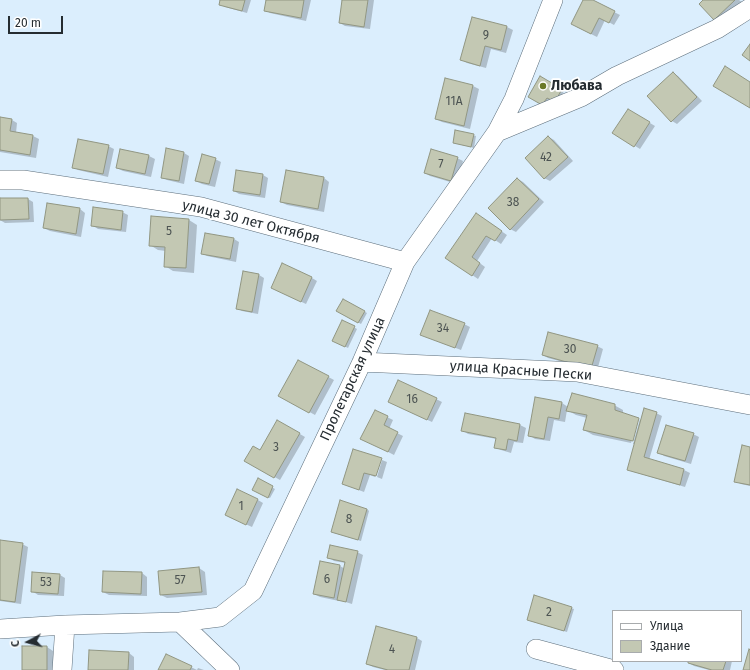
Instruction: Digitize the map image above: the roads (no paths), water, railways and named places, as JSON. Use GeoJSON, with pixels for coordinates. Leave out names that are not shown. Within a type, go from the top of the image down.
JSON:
{"type":"FeatureCollection","features":[{"type":"Feature","properties":{"kind":"street","name":"Пролетарская улица"},"geometry":{"type":"LineString","coordinates":[[0,629],[65,625],[180,622],[220,617],[253,591],[362,362],[405,262],[497,132],[514,99],[553,0]]}},
{"type":"Feature","properties":{"kind":"street"},"geometry":{"type":"LineString","coordinates":[[497,132],[581,97],[617,76],[717,29],[750,8]]}},
{"type":"Feature","properties":{"kind":"street","name":"улица 30 лет Октября"},"geometry":{"type":"LineString","coordinates":[[0,180],[23,180],[201,207],[405,262]]}},
{"type":"Feature","properties":{"kind":"street","name":"улица Красные Пески"},"geometry":{"type":"LineString","coordinates":[[362,362],[577,372],[750,405]]}},
{"type":"Feature","properties":{"kind":"street"},"geometry":{"type":"LineString","coordinates":[[180,622],[230,670]]}},
{"type":"Feature","properties":{"kind":"street"},"geometry":{"type":"LineString","coordinates":[[62,670],[65,625]]}},
{"type":"Feature","properties":{"kind":"street"},"geometry":{"type":"LineString","coordinates":[[536,649],[614,670]]}},
{"type":"Feature","properties":{"kind":"place","name":"Любава"},"geometry":{"type":"Point","coordinates":[543,86]}}]}
